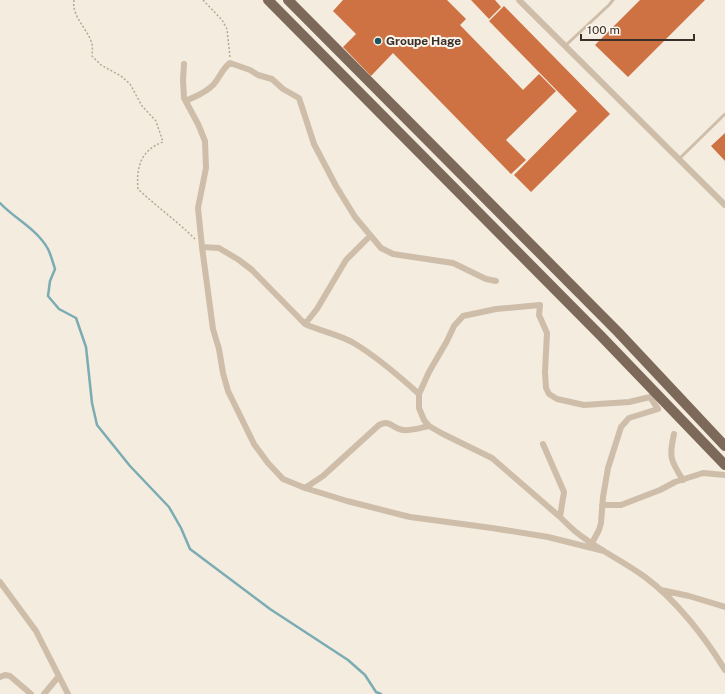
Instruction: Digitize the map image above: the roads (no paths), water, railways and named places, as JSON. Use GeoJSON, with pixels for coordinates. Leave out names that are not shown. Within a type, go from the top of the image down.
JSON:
{"type":"FeatureCollection","features":[{"type":"Feature","properties":{"kind":"main road"},"geometry":{"type":"LineString","coordinates":[[268,0],[601,336],[725,465]]}},
{"type":"Feature","properties":{"kind":"main road"},"geometry":{"type":"LineString","coordinates":[[288,0],[618,332],[725,446]]}},
{"type":"Feature","properties":{"kind":"street"},"geometry":{"type":"LineString","coordinates":[[519,0],[725,205]]}},
{"type":"Feature","properties":{"kind":"street"},"geometry":{"type":"LineString","coordinates":[[186,101],[206,92],[214,83],[224,67],[230,63],[250,70],[258,75],[272,79],[283,89],[299,98],[314,144],[336,186],[370,236],[381,248],[393,254],[453,263],[486,280],[496,281]]}},
{"type":"Feature","properties":{"kind":"street"},"geometry":{"type":"LineString","coordinates":[[184,64],[184,98],[198,124],[204,141],[206,168],[198,208],[213,329],[228,391],[254,444],[268,464],[283,479],[305,488],[347,501],[410,516],[548,537],[604,551]]}},
{"type":"Feature","properties":{"kind":"street"},"geometry":{"type":"LineString","coordinates":[[305,324],[346,260],[370,236]]}},
{"type":"Feature","properties":{"kind":"street"},"geometry":{"type":"LineString","coordinates":[[202,247],[219,248],[239,260],[252,270],[305,324],[321,331],[339,336],[352,343],[377,359],[418,394]]}},
{"type":"Feature","properties":{"kind":"street"},"geometry":{"type":"LineString","coordinates":[[592,543],[601,523],[602,505],[608,468],[621,427],[629,418],[658,409],[650,397],[629,402],[584,405],[557,399],[549,394],[546,388],[547,333],[539,315],[540,305],[496,309],[463,316],[454,326],[418,394],[419,408],[424,420],[429,426],[443,434],[492,458],[576,532],[592,543],[604,551],[644,577],[661,590],[698,631],[714,652],[725,670]]}},
{"type":"Feature","properties":{"kind":"street"},"geometry":{"type":"LineString","coordinates":[[305,488],[323,476],[379,425],[388,423],[402,430],[429,426]]}},
{"type":"Feature","properties":{"kind":"street"},"geometry":{"type":"LineString","coordinates":[[674,434],[671,448],[671,459],[683,480]]}},
{"type":"Feature","properties":{"kind":"street"},"geometry":{"type":"LineString","coordinates":[[543,444],[564,492],[560,517]]}},
{"type":"Feature","properties":{"kind":"street"},"geometry":{"type":"LineString","coordinates":[[602,505],[621,505],[703,473],[725,475]]}},
{"type":"Feature","properties":{"kind":"street"},"geometry":{"type":"LineString","coordinates":[[1,585],[36,631],[68,694]]}},
{"type":"Feature","properties":{"kind":"street"},"geometry":{"type":"LineString","coordinates":[[661,590],[689,596],[725,608]]}},
{"type":"Feature","properties":{"kind":"street"},"geometry":{"type":"LineString","coordinates":[[0,676],[10,676],[31,694]]}},
{"type":"Feature","properties":{"kind":"street"},"geometry":{"type":"LineString","coordinates":[[44,694],[59,676]]}},
{"type":"Feature","properties":{"kind":"lane"},"geometry":{"type":"LineString","coordinates":[[564,46],[609,5],[612,0]]}},
{"type":"Feature","properties":{"kind":"lane"},"geometry":{"type":"LineString","coordinates":[[679,159],[725,114]]}},
{"type":"Feature","properties":{"kind":"waterway"},"geometry":{"type":"LineString","coordinates":[[0,203],[32,230],[49,251],[55,269],[50,281],[48,296],[59,309],[76,318],[86,347],[92,403],[97,425],[130,466],[169,507],[181,528],[190,549],[270,609],[348,660],[365,675],[376,692],[381,694]]}},
{"type":"Feature","properties":{"kind":"place","name":"Groupe Hage"},"geometry":{"type":"Point","coordinates":[378,41]}}]}
